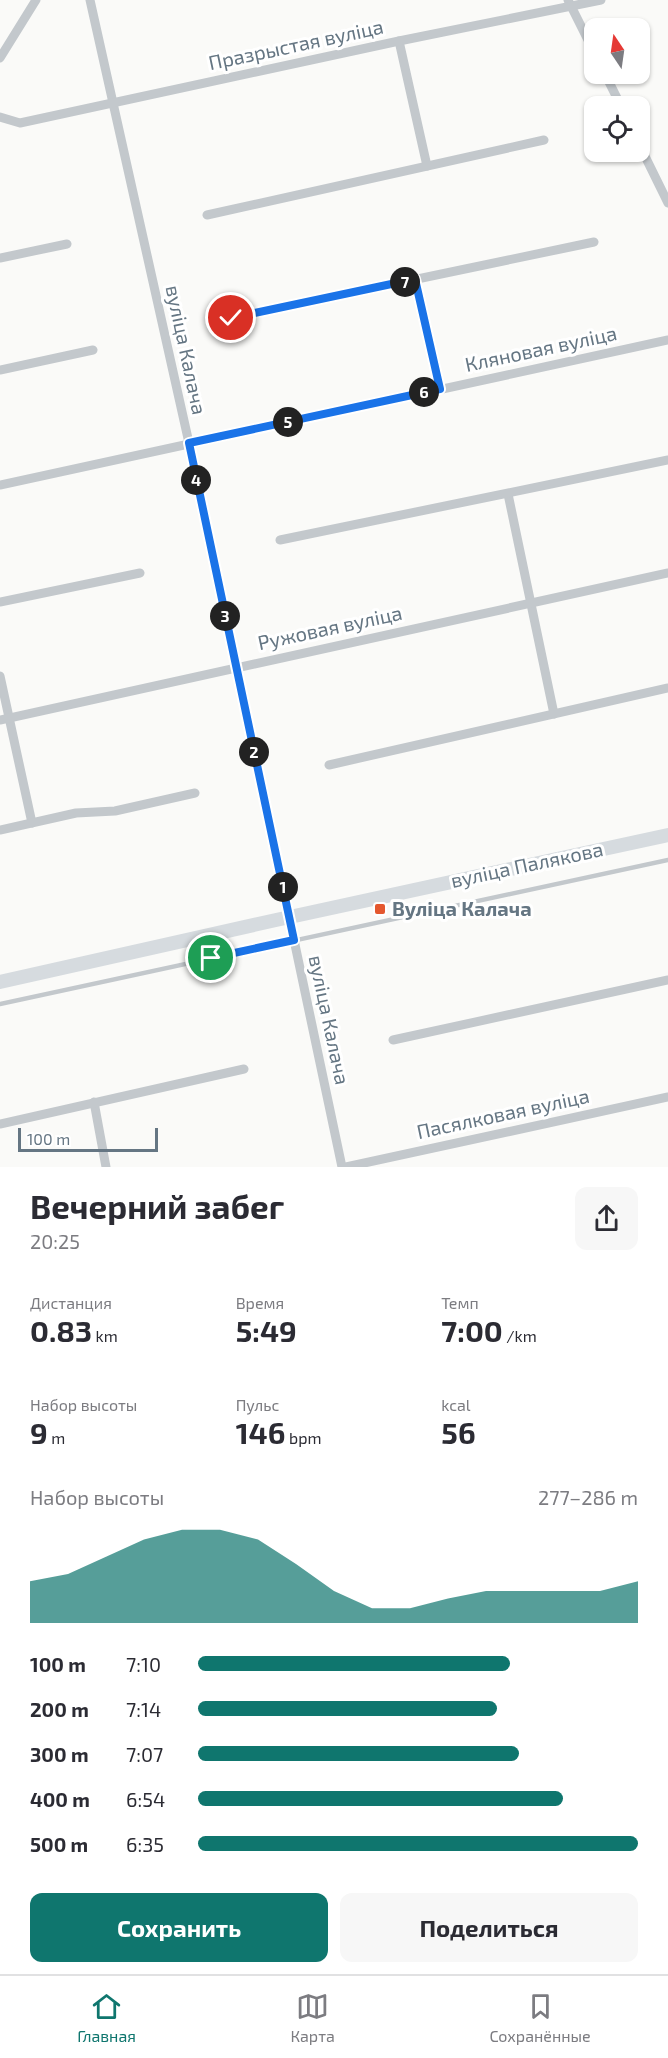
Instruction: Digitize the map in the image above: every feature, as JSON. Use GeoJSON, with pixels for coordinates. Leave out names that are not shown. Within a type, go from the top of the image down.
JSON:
{"type":"FeatureCollection","features":[{"type":"Feature","properties":{"kind":"street"},"geometry":{"type":"LineString","coordinates":[[0,58],[36,0]]}},
{"type":"Feature","properties":{"kind":"street","name":"вуліца Калача"},"geometry":{"type":"LineString","coordinates":[[90,0],[189,443],[344,1167]]}},
{"type":"Feature","properties":{"kind":"street","name":"Празрыстая вуліца"},"geometry":{"type":"LineString","coordinates":[[0,117],[20,123],[570,3],[601,0]]}},
{"type":"Feature","properties":{"kind":"street"},"geometry":{"type":"LineString","coordinates":[[570,3],[584,32]]}},
{"type":"Feature","properties":{"kind":"street"},"geometry":{"type":"LineString","coordinates":[[399,41],[427,166]]}},
{"type":"Feature","properties":{"kind":"street"},"geometry":{"type":"LineString","coordinates":[[207,215],[544,140]]}},
{"type":"Feature","properties":{"kind":"street"},"geometry":{"type":"LineString","coordinates":[[648,162],[668,203]]}},
{"type":"Feature","properties":{"kind":"street"},"geometry":{"type":"LineString","coordinates":[[231,318],[594,242]]}},
{"type":"Feature","properties":{"kind":"street"},"geometry":{"type":"LineString","coordinates":[[0,258],[67,244]]}},
{"type":"Feature","properties":{"kind":"street"},"geometry":{"type":"LineString","coordinates":[[415,279],[440,389]]}},
{"type":"Feature","properties":{"kind":"street","name":"Кляновая вуліца"},"geometry":{"type":"LineString","coordinates":[[0,485],[668,340]]}},
{"type":"Feature","properties":{"kind":"street"},"geometry":{"type":"LineString","coordinates":[[0,370],[93,350]]}},
{"type":"Feature","properties":{"kind":"street"},"geometry":{"type":"LineString","coordinates":[[280,540],[668,460]]}},
{"type":"Feature","properties":{"kind":"street"},"geometry":{"type":"LineString","coordinates":[[508,494],[555,714]]}},
{"type":"Feature","properties":{"kind":"street"},"geometry":{"type":"LineString","coordinates":[[0,602],[140,573]]}},
{"type":"Feature","properties":{"kind":"street","name":"Ружовая вуліца"},"geometry":{"type":"LineString","coordinates":[[4,720],[668,573]]}},
{"type":"Feature","properties":{"kind":"street"},"geometry":{"type":"LineString","coordinates":[[0,676],[4,720],[32,823]]}},
{"type":"Feature","properties":{"kind":"street"},"geometry":{"type":"LineString","coordinates":[[329,765],[668,688]]}},
{"type":"Feature","properties":{"kind":"street"},"geometry":{"type":"LineString","coordinates":[[0,830],[76,813],[115,812],[195,793]]}},
{"type":"Feature","properties":{"kind":"street","name":"вуліца Палякова"},"geometry":{"type":"LineString","coordinates":[[0,982],[668,835]]}},
{"type":"Feature","properties":{"kind":"street"},"geometry":{"type":"LineString","coordinates":[[393,1040],[668,980]]}},
{"type":"Feature","properties":{"kind":"street"},"geometry":{"type":"LineString","coordinates":[[0,1124],[244,1069]]}},
{"type":"Feature","properties":{"kind":"street","name":"Пасялковая вуліца"},"geometry":{"type":"LineString","coordinates":[[344,1167],[668,1097]]}},
{"type":"Feature","properties":{"kind":"street"},"geometry":{"type":"LineString","coordinates":[[94,1102],[106,1167]]}},
{"type":"Feature","properties":{"kind":"lane"},"geometry":{"type":"LineString","coordinates":[[0,1004],[668,860]]}},
{"type":"Feature","properties":{"kind":"place","name":"Вуліца Калача"},"geometry":{"type":"Point","coordinates":[380,909]}},
{"type":"Feature","properties":{"kind":"route"},"geometry":{"type":"LineString","coordinates":[[211,958],[294,940],[189,443],[440,389],[415,279],[231,318]]}}]}
